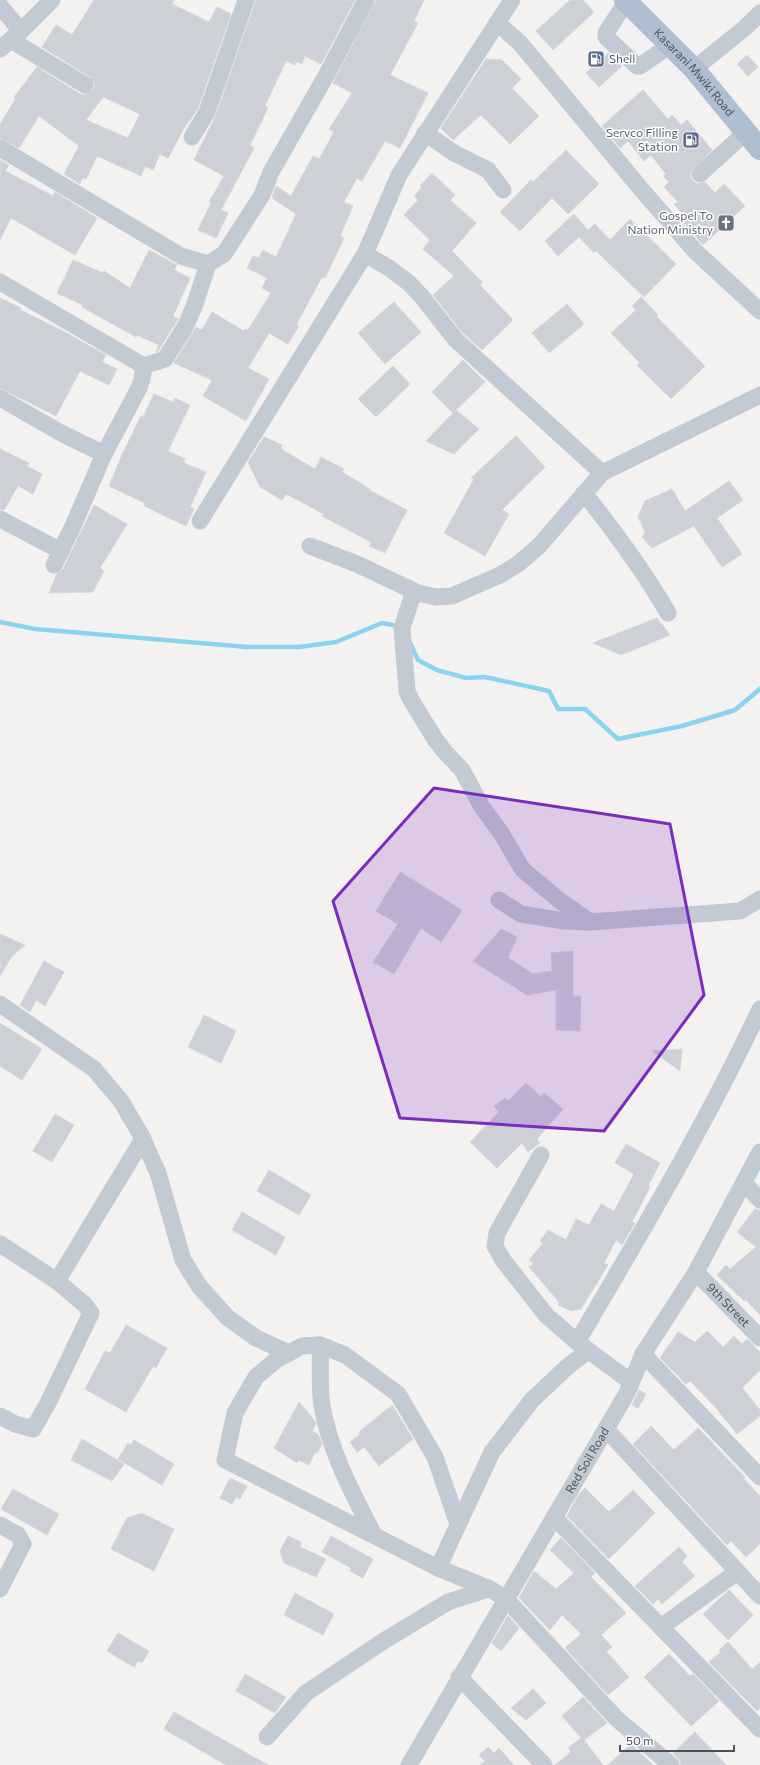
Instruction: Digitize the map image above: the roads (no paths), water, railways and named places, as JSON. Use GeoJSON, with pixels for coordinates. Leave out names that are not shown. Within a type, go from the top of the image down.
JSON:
{"type":"FeatureCollection","features":[{"type":"Feature","properties":{"kind":"main road","name":"Kasarani Mwiki Road"},"geometry":{"type":"LineString","coordinates":[[626,1],[669,46],[694,69],[760,149]]}},
{"type":"Feature","properties":{"kind":"street"},"geometry":{"type":"LineString","coordinates":[[11,40],[52,0]]}},
{"type":"Feature","properties":{"kind":"street"},"geometry":{"type":"LineString","coordinates":[[192,138],[207,112],[246,0]]}},
{"type":"Feature","properties":{"kind":"street"},"geometry":{"type":"LineString","coordinates":[[0,282],[144,366],[165,359],[185,327],[194,307],[208,264],[224,254],[262,195],[271,172],[327,74],[366,0]]}},
{"type":"Feature","properties":{"kind":"street"},"geometry":{"type":"LineString","coordinates":[[200,521],[365,254],[399,175],[512,0]]}},
{"type":"Feature","properties":{"kind":"street"},"geometry":{"type":"LineString","coordinates":[[626,1],[606,33],[606,37],[637,66],[640,66],[669,46]]}},
{"type":"Feature","properties":{"kind":"street"},"geometry":{"type":"LineString","coordinates":[[0,6],[11,40],[85,85]]}},
{"type":"Feature","properties":{"kind":"street"},"geometry":{"type":"LineString","coordinates":[[694,69],[746,28],[760,13]]}},
{"type":"Feature","properties":{"kind":"street"},"geometry":{"type":"LineString","coordinates":[[497,24],[520,43],[641,189],[696,252],[760,311]]}},
{"type":"Feature","properties":{"kind":"street"},"geometry":{"type":"LineString","coordinates":[[700,174],[745,132]]}},
{"type":"Feature","properties":{"kind":"street"},"geometry":{"type":"LineString","coordinates":[[425,133],[454,153],[488,170],[503,190]]}},
{"type":"Feature","properties":{"kind":"street"},"geometry":{"type":"LineString","coordinates":[[0,148],[181,256],[208,264]]}},
{"type":"Feature","properties":{"kind":"street"},"geometry":{"type":"LineString","coordinates":[[365,254],[389,268],[409,283],[423,298],[455,339],[602,473]]}},
{"type":"Feature","properties":{"kind":"street"},"geometry":{"type":"LineString","coordinates":[[0,519],[57,558],[104,454],[139,388],[144,366]]}},
{"type":"Feature","properties":{"kind":"street"},"geometry":{"type":"LineString","coordinates":[[310,546],[357,564],[414,591],[436,597],[452,596],[500,575],[518,564],[539,546],[602,473],[760,395]]}},
{"type":"Feature","properties":{"kind":"street"},"geometry":{"type":"LineString","coordinates":[[0,398],[61,433],[104,454]]}},
{"type":"Feature","properties":{"kind":"street"},"geometry":{"type":"LineString","coordinates":[[584,493],[618,536],[651,584],[668,613]]}},
{"type":"Feature","properties":{"kind":"street"},"geometry":{"type":"LineString","coordinates":[[414,591],[402,628],[407,691],[411,700],[445,752],[462,770],[482,807],[501,833],[523,870],[559,900],[590,922]]}},
{"type":"Feature","properties":{"kind":"street"},"geometry":{"type":"LineString","coordinates":[[499,900],[521,914],[564,921],[590,922],[740,911],[760,899]]}},
{"type":"Feature","properties":{"kind":"street"},"geometry":{"type":"LineString","coordinates":[[0,1004],[94,1069],[121,1101],[143,1139],[158,1172],[183,1260],[199,1286],[228,1318],[256,1338],[289,1353]]}},
{"type":"Feature","properties":{"kind":"street"},"geometry":{"type":"LineString","coordinates":[[438,1568],[492,1452],[532,1400],[567,1367],[582,1346],[673,1178],[744,1043],[760,1009]]}},
{"type":"Feature","properties":{"kind":"street"},"geometry":{"type":"LineString","coordinates":[[57,1281],[143,1139]]}},
{"type":"Feature","properties":{"kind":"street","name":"Red Soil Road"},"geometry":{"type":"LineString","coordinates":[[409,1765],[459,1677],[627,1393],[643,1354],[696,1272],[760,1152]]}},
{"type":"Feature","properties":{"kind":"street"},"geometry":{"type":"LineString","coordinates":[[541,1155],[497,1234],[495,1246],[503,1260],[546,1315],[582,1346],[631,1382]]}},
{"type":"Feature","properties":{"kind":"street"},"geometry":{"type":"LineString","coordinates":[[744,1183],[760,1200]]}},
{"type":"Feature","properties":{"kind":"street"},"geometry":{"type":"LineString","coordinates":[[0,1244],[57,1281],[91,1313],[48,1402],[33,1429],[15,1424],[0,1416]]}},
{"type":"Feature","properties":{"kind":"street","name":"9th Street"},"geometry":{"type":"LineString","coordinates":[[696,1272],[760,1338]]}},
{"type":"Feature","properties":{"kind":"street"},"geometry":{"type":"LineString","coordinates":[[458,1524],[435,1457],[398,1394],[345,1355],[320,1345],[302,1346],[276,1360],[256,1377],[235,1413],[225,1460],[374,1534],[438,1568],[488,1589],[506,1599],[617,1719],[671,1765]]}},
{"type":"Feature","properties":{"kind":"street"},"geometry":{"type":"LineString","coordinates":[[320,1345],[322,1406],[329,1433],[349,1486],[374,1534]]}},
{"type":"Feature","properties":{"kind":"street"},"geometry":{"type":"LineString","coordinates":[[643,1354],[760,1477]]}},
{"type":"Feature","properties":{"kind":"street"},"geometry":{"type":"LineString","coordinates":[[606,1429],[760,1596]]}},
{"type":"Feature","properties":{"kind":"street"},"geometry":{"type":"LineString","coordinates":[[554,1517],[760,1729]]}},
{"type":"Feature","properties":{"kind":"street"},"geometry":{"type":"LineString","coordinates":[[0,1525],[18,1535],[23,1544],[0,1589]]}},
{"type":"Feature","properties":{"kind":"street"},"geometry":{"type":"LineString","coordinates":[[661,1627],[737,1572]]}},
{"type":"Feature","properties":{"kind":"street"},"geometry":{"type":"LineString","coordinates":[[267,1737],[306,1693],[382,1642],[448,1602],[488,1589]]}},
{"type":"Feature","properties":{"kind":"street"},"geometry":{"type":"LineString","coordinates":[[459,1677],[544,1765]]}},
{"type":"Feature","properties":{"kind":"waterway"},"geometry":{"type":"LineString","coordinates":[[0,622],[35,629],[247,647],[299,647],[336,642],[382,623],[398,626]]}},
{"type":"Feature","properties":{"kind":"waterway"},"geometry":{"type":"LineString","coordinates":[[410,643],[418,660],[437,670],[466,678],[485,677],[549,691],[558,709],[585,709],[618,739],[682,726],[735,710],[760,689]]}},
{"type":"Feature","properties":{"kind":"place","name":"Shell"},"geometry":{"type":"Point","coordinates":[596,59]}},
{"type":"Feature","properties":{"kind":"place","name":"Servco Filling Station"},"geometry":{"type":"Point","coordinates":[691,140]}},
{"type":"Feature","properties":{"kind":"place","name":"Gospel To Nation Ministry"},"geometry":{"type":"Point","coordinates":[726,223]}}]}
